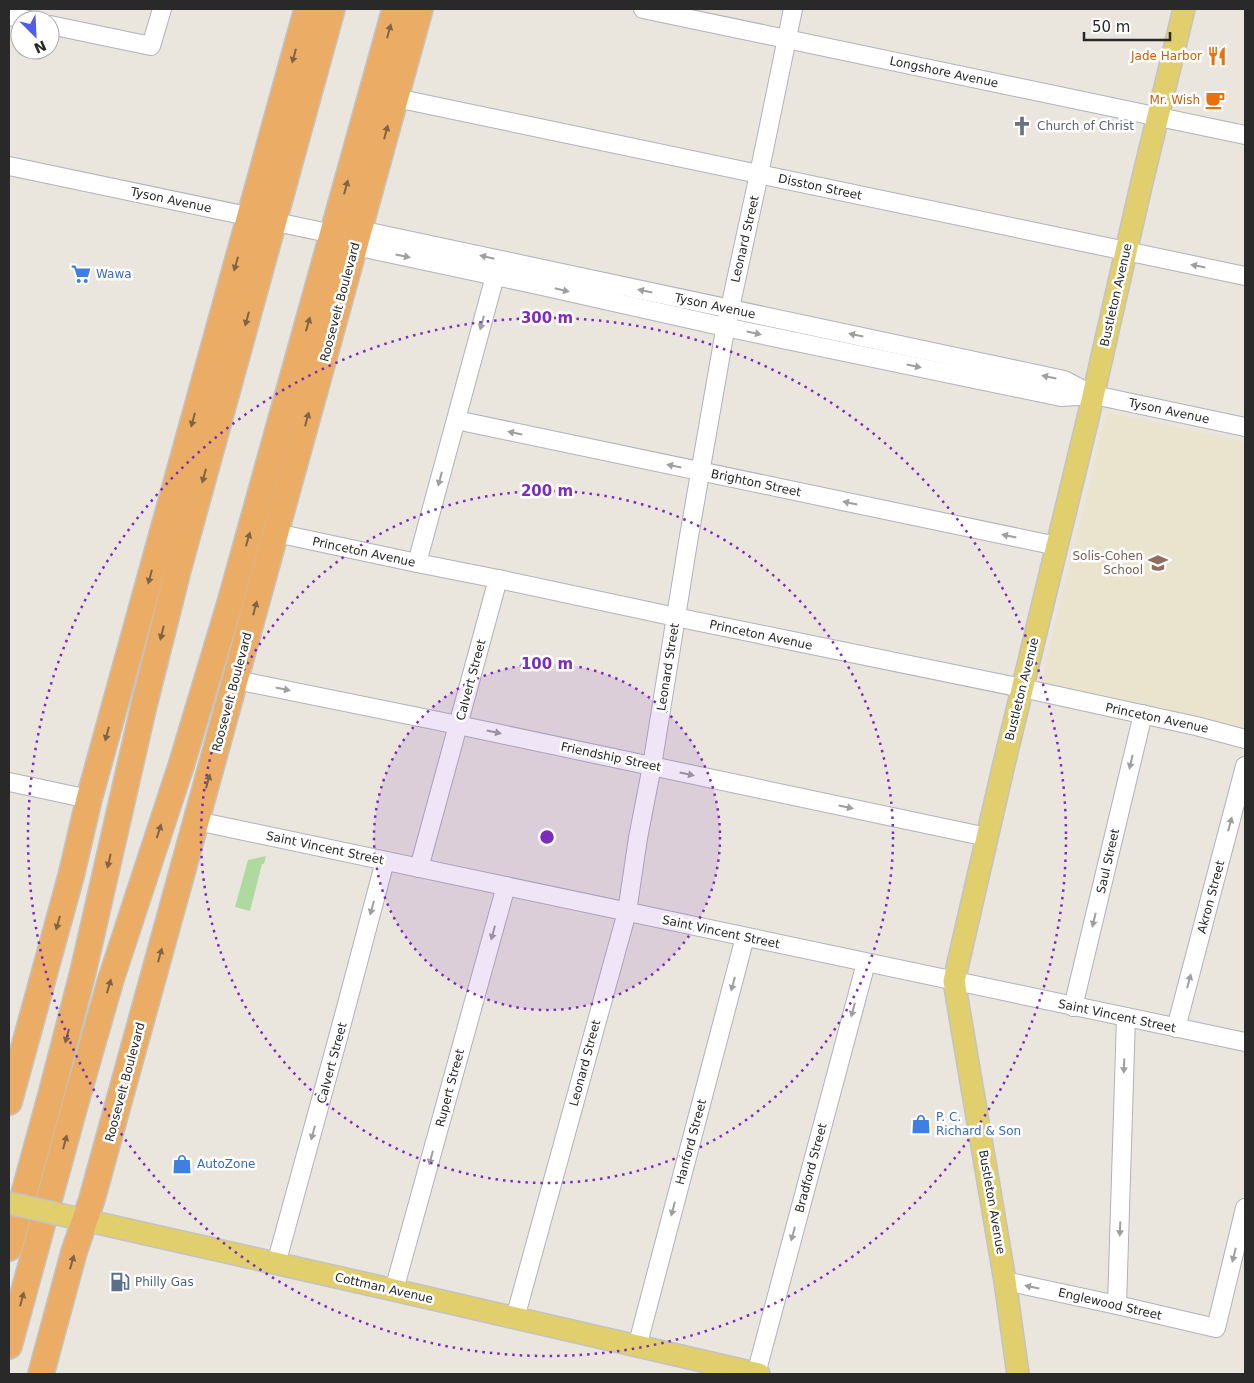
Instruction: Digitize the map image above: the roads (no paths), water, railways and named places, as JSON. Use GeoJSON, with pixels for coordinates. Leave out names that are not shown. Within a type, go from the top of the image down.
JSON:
{"type":"FeatureCollection","features":[{"type":"Feature","properties":{"kind":"highway"},"geometry":{"type":"LineString","coordinates":[[9,1102],[71,876],[89,799],[307,9]]}},
{"type":"Feature","properties":{"kind":"highway"},"geometry":{"type":"LineString","coordinates":[[9,1248],[81,981],[178,570],[332,9]]}},
{"type":"Feature","properties":{"kind":"highway","name":"Roosevelt Boulevard"},"geometry":{"type":"LineString","coordinates":[[9,1346],[93,1040],[207,682],[395,9]]}},
{"type":"Feature","properties":{"kind":"highway","name":"Roosevelt Boulevard"},"geometry":{"type":"LineString","coordinates":[[41,1374],[74,1252],[92,1200],[420,9]]}},
{"type":"Feature","properties":{"kind":"highway"},"geometry":{"type":"LineString","coordinates":[[276,533],[295,371]]}},
{"type":"Feature","properties":{"kind":"highway"},"geometry":{"type":"LineString","coordinates":[[71,876],[135,746]]}},
{"type":"Feature","properties":{"kind":"main road","name":"Bustleton Avenue"},"geometry":{"type":"LineString","coordinates":[[1018,1374],[1005,1281],[954,981],[1184,9]]}},
{"type":"Feature","properties":{"kind":"main road","name":"Cottman Avenue"},"geometry":{"type":"LineString","coordinates":[[9,1203],[757,1374]]}},
{"type":"Feature","properties":{"kind":"street"},"geometry":{"type":"LineString","coordinates":[[60,26],[151,46],[162,9]]}},
{"type":"Feature","properties":{"kind":"street","name":"Longshore Avenue"},"geometry":{"type":"LineString","coordinates":[[643,9],[1245,134]]}},
{"type":"Feature","properties":{"kind":"street","name":"Leonard Street"},"geometry":{"type":"LineString","coordinates":[[515,1318],[626,912],[729,309],[793,9]]}},
{"type":"Feature","properties":{"kind":"street","name":"Disston Street"},"geometry":{"type":"LineString","coordinates":[[396,98],[1245,276]]}},
{"type":"Feature","properties":{"kind":"street","name":"Tyson Avenue"},"geometry":{"type":"LineString","coordinates":[[9,166],[535,276],[729,309],[922,349],[1064,380],[1094,395],[1245,427]]}},
{"type":"Feature","properties":{"kind":"street","name":"Tyson Avenue"},"geometry":{"type":"LineString","coordinates":[[357,238],[495,276],[535,276],[726,327],[1061,397],[1094,395]]}},
{"type":"Feature","properties":{"kind":"street"},"geometry":{"type":"LineString","coordinates":[[417,563],[495,276]]}},
{"type":"Feature","properties":{"kind":"street","name":"Brighton Street"},"geometry":{"type":"LineString","coordinates":[[456,420],[1057,546]]}},
{"type":"Feature","properties":{"kind":"street","name":"Princeton Avenue"},"geometry":{"type":"LineString","coordinates":[[276,533],[1022,688],[1196,726],[1245,739]]}},
{"type":"Feature","properties":{"kind":"street","name":"Calvert Street"},"geometry":{"type":"LineString","coordinates":[[419,868],[498,579]]}},
{"type":"Feature","properties":{"kind":"street","name":"Friendship Street"},"geometry":{"type":"LineString","coordinates":[[236,680],[987,837]]}},
{"type":"Feature","properties":{"kind":"street","name":"Saul Street"},"geometry":{"type":"LineString","coordinates":[[1074,1007],[1142,714]]}},
{"type":"Feature","properties":{"kind":"street","name":"Akron Street"},"geometry":{"type":"LineString","coordinates":[[1176,1028],[1245,766]]}},
{"type":"Feature","properties":{"kind":"street"},"geometry":{"type":"LineString","coordinates":[[9,782],[89,799]]}},
{"type":"Feature","properties":{"kind":"street","name":"Saint Vincent Street"},"geometry":{"type":"LineString","coordinates":[[197,821],[1245,1042]]}},
{"type":"Feature","properties":{"kind":"street","name":"Calvert Street"},"geometry":{"type":"LineString","coordinates":[[276,1264],[340,1034],[384,861]]}},
{"type":"Feature","properties":{"kind":"street","name":"Rupert Street"},"geometry":{"type":"LineString","coordinates":[[394,1290],[506,886]]}},
{"type":"Feature","properties":{"kind":"street","name":"Hanford Street"},"geometry":{"type":"LineString","coordinates":[[636,1347],[745,937]]}},
{"type":"Feature","properties":{"kind":"street","name":"Bradford Street"},"geometry":{"type":"LineString","coordinates":[[757,1374],[866,962]]}},
{"type":"Feature","properties":{"kind":"street"},"geometry":{"type":"LineString","coordinates":[[1117,1305],[1126,1017]]}},
{"type":"Feature","properties":{"kind":"street","name":"Englewood Street"},"geometry":{"type":"LineString","coordinates":[[1005,1281],[1216,1328],[1245,1208]]}},
{"type":"Feature","properties":{"kind":"place","name":"Jade Harbor"},"geometry":{"type":"Point","coordinates":[1217,56]}},
{"type":"Feature","properties":{"kind":"place","name":"Mr. Wish"},"geometry":{"type":"Point","coordinates":[1215,100]}},
{"type":"Feature","properties":{"kind":"place","name":"Church of Christ"},"geometry":{"type":"Point","coordinates":[1022,126]}},
{"type":"Feature","properties":{"kind":"place","name":"Wawa"},"geometry":{"type":"Point","coordinates":[81,274]}},
{"type":"Feature","properties":{"kind":"place","name":"Solis-Cohen School"},"geometry":{"type":"Point","coordinates":[1158,563]}},
{"type":"Feature","properties":{"kind":"place","name":"P. C. Richard & Son"},"geometry":{"type":"Point","coordinates":[921,1124]}},
{"type":"Feature","properties":{"kind":"place","name":"AutoZone"},"geometry":{"type":"Point","coordinates":[182,1164]}},
{"type":"Feature","properties":{"kind":"place","name":"Philly Gas"},"geometry":{"type":"Point","coordinates":[120,1282]}}]}
